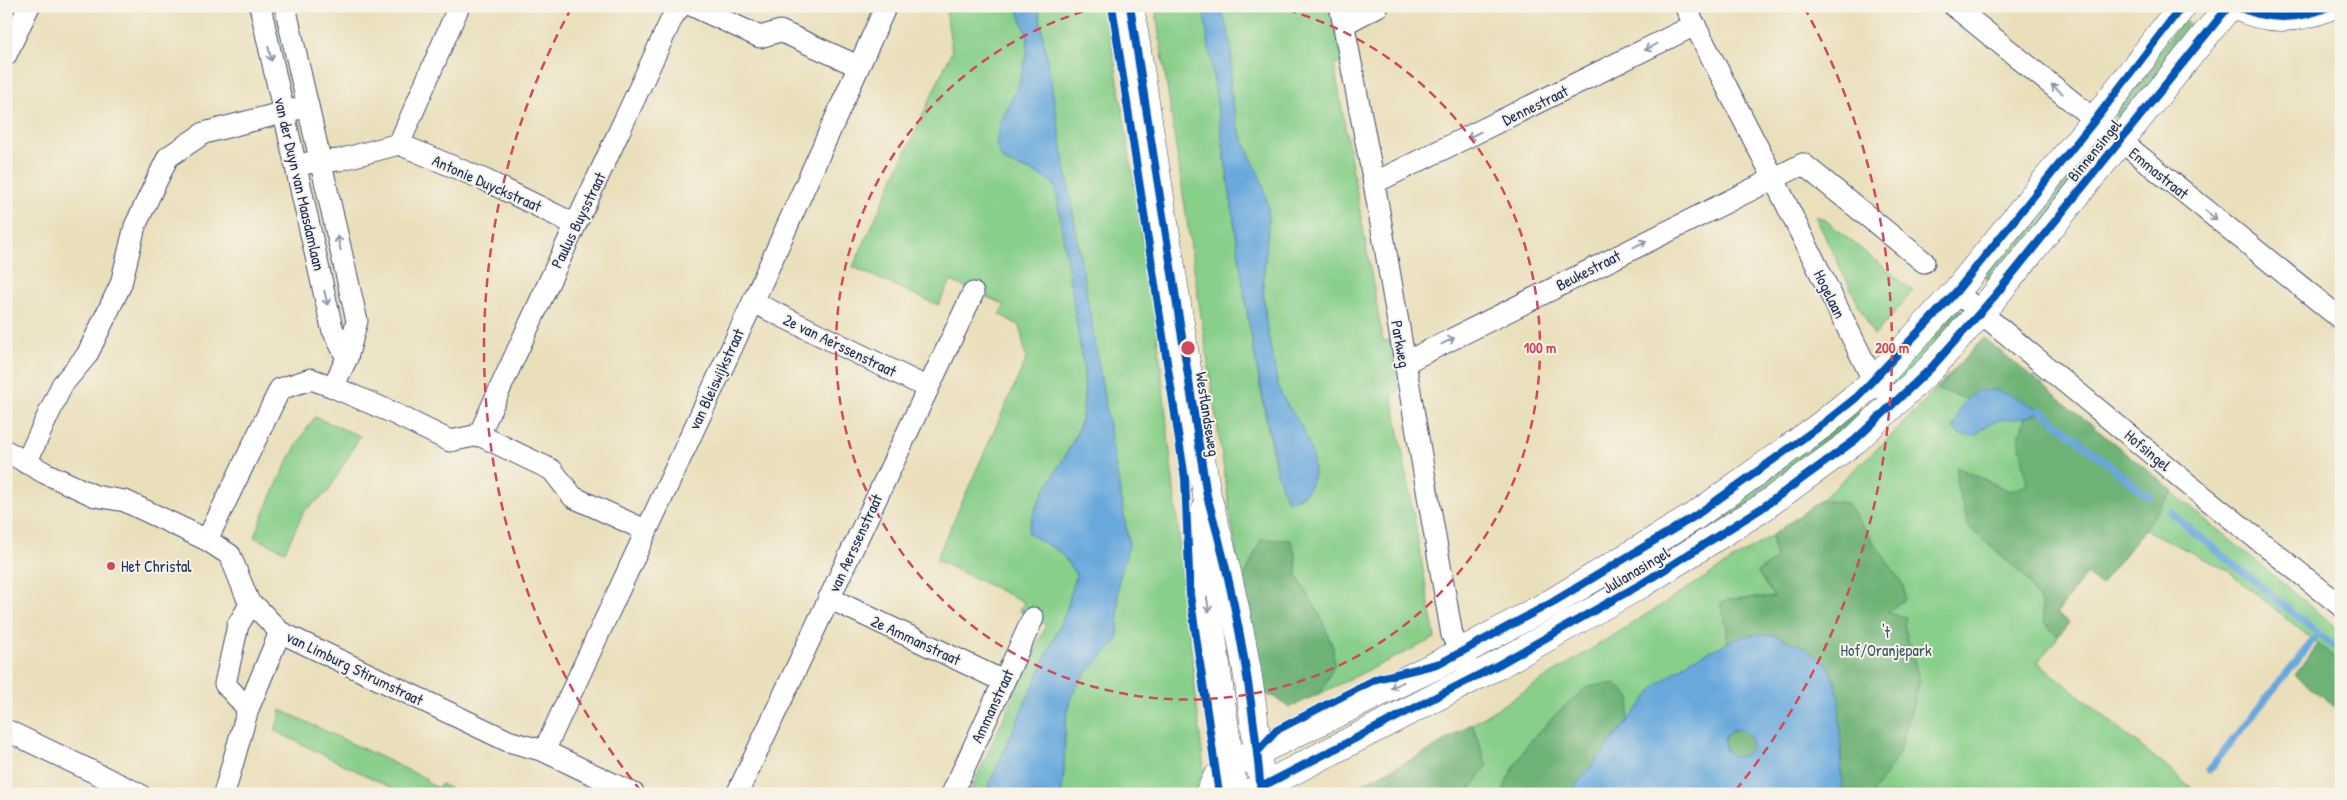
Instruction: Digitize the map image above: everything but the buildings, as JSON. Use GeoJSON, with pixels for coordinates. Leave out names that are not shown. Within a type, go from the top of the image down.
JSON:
{"type":"FeatureCollection","features":[{"type":"Feature","properties":{"kind":"street"},"geometry":{"type":"LineString","coordinates":[[6,55],[29,6]]}},
{"type":"Feature","properties":{"kind":"street","name":"van der Duyn van Maasdamlaan"},"geometry":{"type":"LineString","coordinates":[[260,6],[332,328],[347,358]]}},
{"type":"Feature","properties":{"kind":"street","name":"van der Duyn van Maasdamlaan"},"geometry":{"type":"LineString","coordinates":[[286,6],[357,321],[347,358],[333,388]]}},
{"type":"Feature","properties":{"kind":"street"},"geometry":{"type":"LineString","coordinates":[[296,166],[320,160],[339,160],[399,144],[459,6]]}},
{"type":"Feature","properties":{"kind":"street","name":"Paulus Buysstraat"},"geometry":{"type":"LineString","coordinates":[[478,435],[574,224],[593,189],[673,16],[681,6]]}},
{"type":"Feature","properties":{"kind":"street"},"geometry":{"type":"LineString","coordinates":[[693,6],[760,37],[780,31],[858,66]]}},
{"type":"Feature","properties":{"kind":"street","name":"van Bleiswijkstraat"},"geometry":{"type":"LineString","coordinates":[[544,751],[645,530],[753,302],[886,6]]}},
{"type":"Feature","properties":{"kind":"street","name":"Westlandseweg"},"geometry":{"type":"LineString","coordinates":[[1130,6],[1207,496],[1226,565],[1258,751],[1257,791]]}},
{"type":"Feature","properties":{"kind":"street"},"geometry":{"type":"LineString","coordinates":[[1342,15],[1378,6]]}},
{"type":"Feature","properties":{"kind":"street","name":"Hogelaan"},"geometry":{"type":"LineString","coordinates":[[1685,6],[1773,177],[1874,382],[1898,402]]}},
{"type":"Feature","properties":{"kind":"street","name":"Emmastraat"},"geometry":{"type":"LineString","coordinates":[[1954,6],[2341,319]]}},
{"type":"Feature","properties":{"kind":"street","name":"Binnensingel"},"geometry":{"type":"LineString","coordinates":[[1956,292],[2094,120],[2182,6]]}},
{"type":"Feature","properties":{"kind":"street","name":"Binnensingel"},"geometry":{"type":"LineString","coordinates":[[1980,312],[2229,6]]}},
{"type":"Feature","properties":{"kind":"street"},"geometry":{"type":"LineString","coordinates":[[2236,6],[2258,15],[2278,18],[2305,15],[2330,6]]}},
{"type":"Feature","properties":{"kind":"street","name":"Parkweg"},"geometry":{"type":"LineString","coordinates":[[1342,15],[1374,183],[1452,635],[1473,677]]}},
{"type":"Feature","properties":{"kind":"street","name":"Dennestraat"},"geometry":{"type":"LineString","coordinates":[[1374,183],[1695,25]]}},
{"type":"Feature","properties":{"kind":"street"},"geometry":{"type":"LineString","coordinates":[[26,463],[62,385],[87,355],[121,284],[135,226],[168,157],[204,133],[308,106]]}},
{"type":"Feature","properties":{"kind":"street","name":"Antonie Duyckstraat"},"geometry":{"type":"LineString","coordinates":[[399,144],[485,180],[574,224]]}},
{"type":"Feature","properties":{"kind":"street"},"geometry":{"type":"LineString","coordinates":[[1773,177],[1803,164],[1924,262]]}},
{"type":"Feature","properties":{"kind":"street","name":"Beukestraat"},"geometry":{"type":"LineString","coordinates":[[1404,363],[1773,177]]}},
{"type":"Feature","properties":{"kind":"street","name":"Hofsingel"},"geometry":{"type":"LineString","coordinates":[[1956,292],[2188,484],[2341,606]]}},
{"type":"Feature","properties":{"kind":"street","name":"Julianasingel"},"geometry":{"type":"LineString","coordinates":[[1231,764],[1462,652],[1553,602],[1695,516],[1823,424],[1874,382],[1956,292]]}},
{"type":"Feature","properties":{"kind":"street","name":"van Aerssenstraat"},"geometry":{"type":"LineString","coordinates":[[737,794],[973,293]]}},
{"type":"Feature","properties":{"kind":"street","name":"2e van Aerssenstraat"},"geometry":{"type":"LineString","coordinates":[[753,302],[928,388]]}},
{"type":"Feature","properties":{"kind":"street","name":"Julianasingel"},"geometry":{"type":"LineString","coordinates":[[1257,791],[1473,677],[1643,583],[1762,508],[1855,440],[1898,402],[1980,312]]}},
{"type":"Feature","properties":{"kind":"street"},"geometry":{"type":"LineString","coordinates":[[208,540],[280,389],[311,379],[389,411],[450,441],[478,435],[552,470],[573,497],[645,530]]}},
{"type":"Feature","properties":{"kind":"street","name":"van Limburg Stirumstraat"},"geometry":{"type":"LineString","coordinates":[[6,452],[95,496],[125,501],[208,540],[230,555],[250,605],[258,609],[280,632],[508,741],[544,751],[634,794]]}},
{"type":"Feature","properties":{"kind":"street","name":"Westlandseweg"},"geometry":{"type":"LineString","coordinates":[[1207,496],[1201,557],[1234,794]]}},
{"type":"Feature","properties":{"kind":"street","name":"2e Ammanstraat"},"geometry":{"type":"LineString","coordinates":[[829,598],[1003,681]]}},
{"type":"Feature","properties":{"kind":"street"},"geometry":{"type":"LineString","coordinates":[[248,709],[225,684],[238,625],[250,605]]}},
{"type":"Feature","properties":{"kind":"street","name":"Ammanstraat"},"geometry":{"type":"LineString","coordinates":[[952,794],[1033,618]]}},
{"type":"Feature","properties":{"kind":"street"},"geometry":{"type":"LineString","coordinates":[[224,794],[248,709],[280,632]]}},
{"type":"Feature","properties":{"kind":"street"},"geometry":{"type":"LineString","coordinates":[[6,730],[139,794]]}},
{"type":"Feature","properties":{"kind":"street"},"geometry":{"type":"LineString","coordinates":[[1209,794],[1217,778],[1231,764]]}},
{"type":"Feature","properties":{"kind":"green space"},"geometry":{"type":"Polygon","coordinates":[[[940,6],[1016,6],[1019,10],[1028,37],[1027,52],[1019,85],[1001,121],[1003,161],[1041,175],[1055,185],[1084,370],[1084,403],[1079,427],[1070,447],[1036,507],[1028,532],[1061,553],[1076,575],[1067,609],[985,794],[969,794],[1046,625],[1020,611],[1024,602],[936,560],[1026,360],[1020,326],[999,314],[1005,305],[951,281],[938,305],[853,267],[952,51],[946,11],[940,6]]]}},
{"type":"Feature","properties":{"kind":"green space"},"geometry":{"type":"Polygon","coordinates":[[[1038,6],[1106,6],[1156,322],[1204,771],[1194,794],[1061,794],[1068,707],[1072,695],[1081,680],[1118,639],[1118,583],[1129,545],[1038,6]]]}},
{"type":"Feature","properties":{"kind":"green space"},"geometry":{"type":"Polygon","coordinates":[[[1155,6],[1203,6],[1248,318],[1266,420],[1277,473],[1296,499],[1305,494],[1314,476],[1311,453],[1302,428],[1283,400],[1278,389],[1267,329],[1263,288],[1268,221],[1263,189],[1237,123],[1230,87],[1232,53],[1220,6],[1330,6],[1343,63],[1334,64],[1383,341],[1390,340],[1399,391],[1392,393],[1435,638],[1321,693],[1334,665],[1320,615],[1297,576],[1296,557],[1241,585],[1155,6]]]}},
{"type":"Feature","properties":{"kind":"green space"},"geometry":{"type":"Polygon","coordinates":[[[2183,19],[2199,31],[2125,120],[2117,118],[2113,111],[2183,19]]]}},
{"type":"Feature","properties":{"kind":"green space"},"geometry":{"type":"Polygon","coordinates":[[[2089,141],[2096,143],[2100,150],[1996,286],[1980,273],[2089,141]]]}},
{"type":"Feature","properties":{"kind":"green space"},"geometry":{"type":"Polygon","coordinates":[[[1815,216],[1823,218],[1913,291],[1874,336],[1815,216]]]}},
{"type":"Feature","properties":{"kind":"green space"},"geometry":{"type":"Polygon","coordinates":[[[1956,308],[1963,311],[1966,315],[1943,348],[1926,333],[1956,308]]]}},
{"type":"Feature","properties":{"kind":"green space"},"geometry":{"type":"Polygon","coordinates":[[[1926,333],[1943,348],[1902,386],[1893,383],[1890,376],[1926,333]]]}},
{"type":"Feature","properties":{"kind":"green space","name":"'t Hof/Oranjepark"},"geometry":{"type":"Polygon","coordinates":[[[1984,338],[2341,631],[2341,663],[2227,570],[2144,529],[2101,585],[2086,574],[2057,613],[2069,623],[2038,662],[2192,788],[2195,794],[1341,794],[1431,750],[1771,536],[1821,500],[1895,432],[1984,338]]]}},
{"type":"Feature","properties":{"kind":"green space"},"geometry":{"type":"Polygon","coordinates":[[[1984,338],[2173,491],[2101,585],[2086,574],[2057,613],[2069,623],[2058,637],[2044,623],[2041,603],[2024,576],[1969,527],[1956,483],[1957,467],[2010,491],[2027,485],[2019,437],[2025,418],[2040,412],[1976,391],[1968,399],[1937,390],[1984,338]]]}},
{"type":"Feature","properties":{"kind":"green space"},"geometry":{"type":"Polygon","coordinates":[[[1858,406],[1872,418],[1789,481],[1485,662],[1479,659],[1479,652],[1858,406]]]}},
{"type":"Feature","properties":{"kind":"green space"},"geometry":{"type":"Polygon","coordinates":[[[315,417],[360,436],[328,492],[304,511],[285,551],[254,537],[289,460],[315,417]]]}},
{"type":"Feature","properties":{"kind":"green space"},"geometry":{"type":"Polygon","coordinates":[[[1821,500],[1847,503],[1904,586],[1905,599],[1887,613],[1906,617],[1904,625],[1920,681],[1898,756],[1872,794],[1842,794],[1840,720],[1835,681],[1741,637],[1727,643],[1727,629],[1720,604],[1730,599],[1774,597],[1757,572],[1776,559],[1771,536],[1821,500]]]}},
{"type":"Feature","properties":{"kind":"green space"},"geometry":{"type":"Polygon","coordinates":[[[1261,539],[1291,540],[1296,557],[1297,576],[1320,615],[1333,648],[1334,665],[1321,693],[1289,708],[1275,697],[1262,694],[1241,585],[1261,539]]]}},
{"type":"Feature","properties":{"kind":"green space"},"geometry":{"type":"Polygon","coordinates":[[[2318,644],[2341,663],[2341,712],[2295,675],[2318,644]]]}},
{"type":"Feature","properties":{"kind":"green space"},"geometry":{"type":"Polygon","coordinates":[[[1615,683],[1631,698],[1628,720],[1574,787],[1566,794],[1502,794],[1508,778],[1528,743],[1558,712],[1587,687],[1615,683]]]}},
{"type":"Feature","properties":{"kind":"green space"},"geometry":{"type":"Polygon","coordinates":[[[281,710],[427,779],[426,782],[438,788],[441,784],[461,794],[404,794],[275,731],[281,710]]]}},
{"type":"Feature","properties":{"kind":"green space"},"geometry":{"type":"Polygon","coordinates":[[[1472,723],[1487,766],[1467,794],[1341,794],[1431,750],[1472,723]]]}},
{"type":"Feature","properties":{"kind":"green space"},"geometry":{"type":"Polygon","coordinates":[[[1738,729],[1748,733],[1752,743],[1748,753],[1738,757],[1728,753],[1724,743],[1728,733],[1738,729]]]}},
{"type":"Feature","properties":{"kind":"water"},"geometry":{"type":"Polygon","coordinates":[[[1016,6],[1038,6],[1129,545],[1118,583],[1118,639],[1081,680],[1072,695],[1068,707],[1061,794],[985,794],[1067,609],[1076,575],[1061,553],[1028,533],[1036,507],[1076,435],[1083,411],[1084,395],[1084,370],[1055,185],[1041,175],[1003,161],[996,144],[1001,121],[1019,85],[1027,52],[1028,37],[1016,6]]]}},
{"type":"Feature","properties":{"kind":"water"},"geometry":{"type":"Polygon","coordinates":[[[1203,6],[1220,6],[1229,36],[1232,58],[1230,88],[1234,109],[1244,143],[1263,185],[1268,207],[1263,286],[1264,310],[1270,346],[1281,394],[1303,430],[1313,462],[1312,482],[1307,490],[1299,497],[1287,501],[1277,473],[1248,318],[1203,6]]]}},
{"type":"Feature","properties":{"kind":"water"},"geometry":{"type":"Polygon","coordinates":[[[1996,390],[2016,397],[2041,410],[2025,418],[2000,420],[1990,423],[1975,435],[1966,436],[1957,433],[1954,428],[1960,407],[1976,391],[1996,390]]]}},
{"type":"Feature","properties":{"kind":"water"},"geometry":{"type":"Polygon","coordinates":[[[1755,634],[1777,636],[1802,646],[1828,664],[1839,698],[1842,794],[1566,794],[1574,787],[1657,685],[1692,659],[1741,637],[1755,634]],[[1741,729],[1731,730],[1724,739],[1725,750],[1734,757],[1744,756],[1751,747],[1750,736],[1741,729]]]}},
{"type":"Feature","properties":{"kind":"waterway"},"geometry":{"type":"LineString","coordinates":[[2041,410],[2149,497]]}},
{"type":"Feature","properties":{"kind":"waterway"},"geometry":{"type":"LineString","coordinates":[[2171,513],[2341,652]]}},
{"type":"Feature","properties":{"kind":"waterway"},"geometry":{"type":"LineString","coordinates":[[2209,770],[2318,634]]}},
{"type":"Feature","properties":{"kind":"cycle path"},"geometry":{"type":"LineString","coordinates":[[1112,6],[1185,479],[1190,595],[1219,794]]}},
{"type":"Feature","properties":{"kind":"cycle path"},"geometry":{"type":"LineString","coordinates":[[1130,6],[1207,496],[1226,569],[1242,644],[1258,756],[1261,794]]}},
{"type":"Feature","properties":{"kind":"cycle path"},"geometry":{"type":"LineString","coordinates":[[1258,751],[1277,730],[1376,679],[1441,663],[1553,602],[1695,516],[1823,424],[1857,397],[1956,292],[2095,120],[2182,6]]}},
{"type":"Feature","properties":{"kind":"cycle path"},"geometry":{"type":"LineString","coordinates":[[1261,787],[1498,665],[1643,583],[1762,508],[1855,440],[1931,368],[1993,298],[2229,6]]}},
{"type":"Feature","properties":{"kind":"cycle path"},"geometry":{"type":"LineString","coordinates":[[2236,6],[2259,14],[2283,17],[2307,14],[2330,6]]}},
{"type":"Feature","properties":{"kind":"place","name":"Het Christal"},"geometry":{"type":"Point","coordinates":[111,566]}}]}
